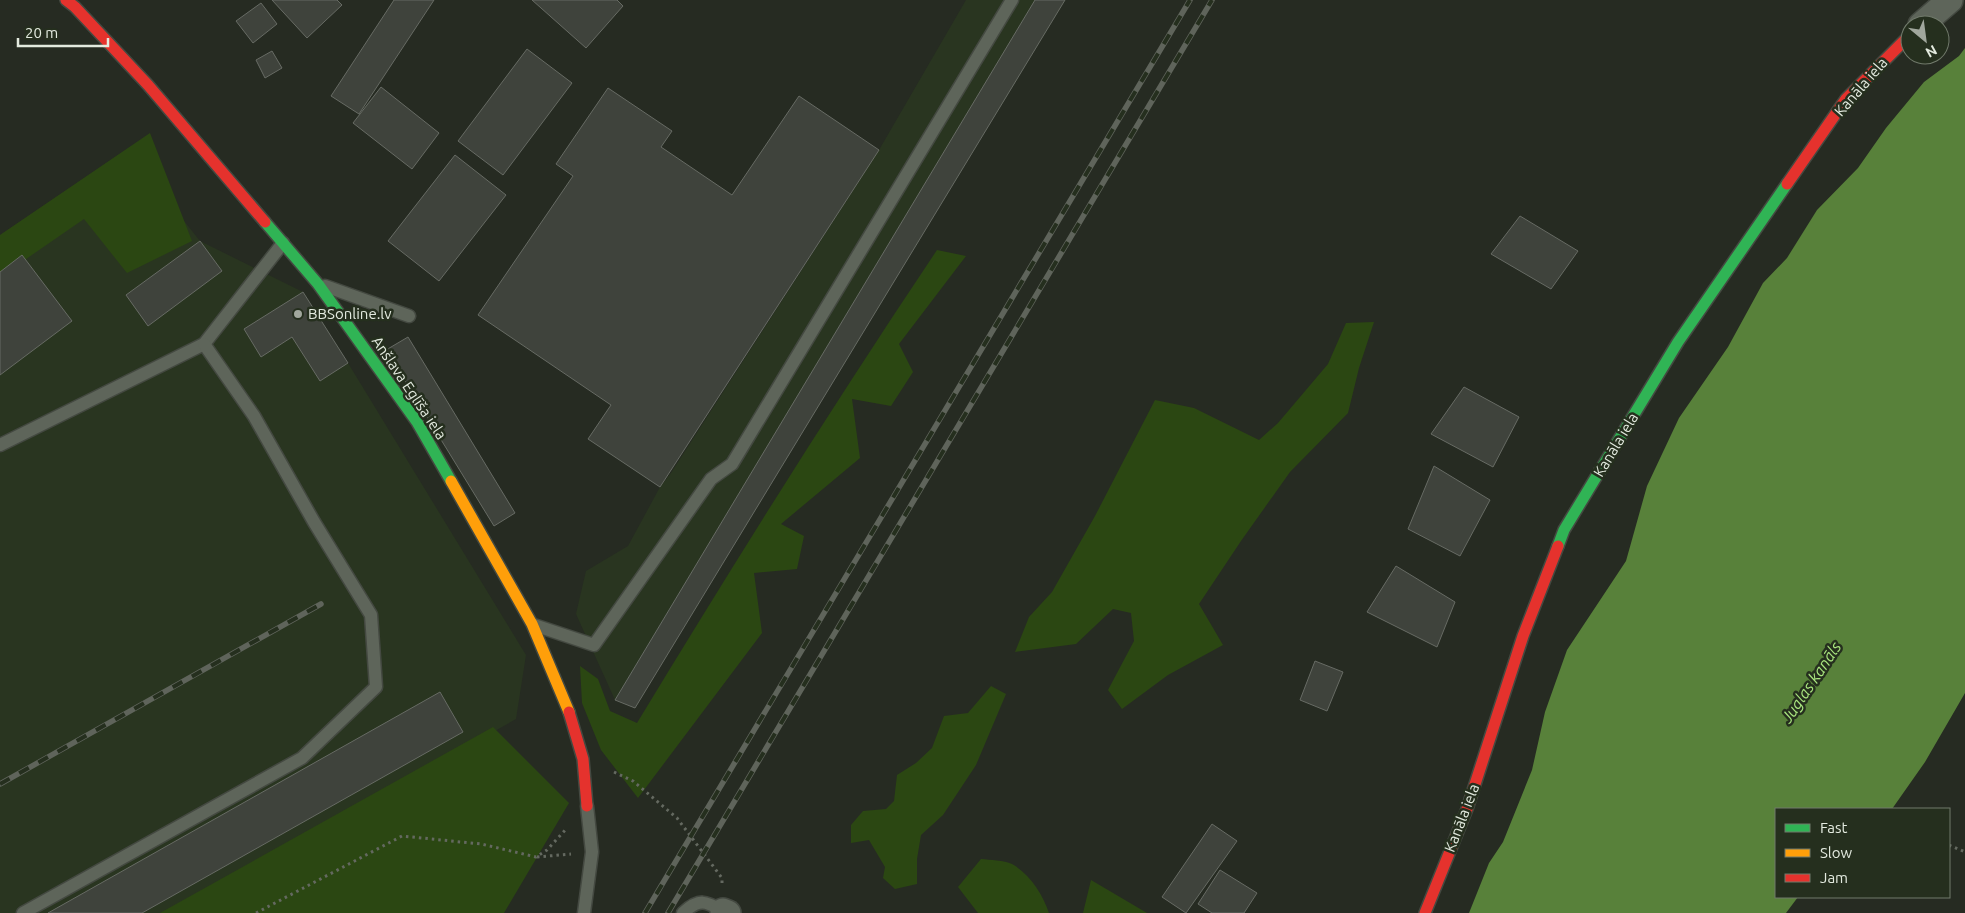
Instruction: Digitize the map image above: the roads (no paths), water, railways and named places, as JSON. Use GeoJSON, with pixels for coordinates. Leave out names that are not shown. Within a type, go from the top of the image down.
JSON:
{"type":"FeatureCollection","features":[{"type":"Feature","properties":{"kind":"street","name":"Anšlava Eglīša iela"},"geometry":{"type":"LineString","coordinates":[[66,0],[75,7],[148,86],[318,284],[417,422],[532,624],[572,720],[583,759],[587,806]]}},
{"type":"Feature","properties":{"kind":"street"},"geometry":{"type":"LineString","coordinates":[[1933,15],[1950,0]]}},
{"type":"Feature","properties":{"kind":"street","name":"Kanāla iela"},"geometry":{"type":"LineString","coordinates":[[1425,913],[1467,809],[1523,636],[1564,530],[1678,342],[1846,99],[1900,44]]}},
{"type":"Feature","properties":{"kind":"lane"},"geometry":{"type":"LineString","coordinates":[[532,624],[594,645],[711,480],[732,464],[1012,0]]}},
{"type":"Feature","properties":{"kind":"lane"},"geometry":{"type":"LineString","coordinates":[[0,445],[204,344],[283,243]]}},
{"type":"Feature","properties":{"kind":"lane"},"geometry":{"type":"LineString","coordinates":[[318,284],[409,316]]}},
{"type":"Feature","properties":{"kind":"lane"},"geometry":{"type":"LineString","coordinates":[[23,913],[302,758],[376,688],[371,615],[314,522],[254,416],[204,344]]}},
{"type":"Feature","properties":{"kind":"lane"},"geometry":{"type":"LineString","coordinates":[[584,913],[592,852],[587,806]]}},
{"type":"Feature","properties":{"kind":"lane"},"geometry":{"type":"LineString","coordinates":[[684,913],[692,905],[709,902],[726,912]]}},
{"type":"Feature","properties":{"kind":"water","name":"Juglas kanāls"},"geometry":{"type":"Polygon","coordinates":[[[1965,48],[1965,693],[1925,762],[1893,808],[1775,808],[1775,898],[1797,898],[1786,913],[1469,913],[1489,863],[1503,842],[1532,770],[1545,712],[1567,650],[1626,561],[1647,486],[1679,418],[1728,347],[1763,283],[1787,258],[1817,210],[1858,168],[1886,128],[1924,82],[1947,65],[1950,65],[1950,63],[1959,56],[1965,48]]]}},
{"type":"Feature","properties":{"kind":"railway"},"geometry":{"type":"LineString","coordinates":[[645,913],[1190,0]]}},
{"type":"Feature","properties":{"kind":"railway"},"geometry":{"type":"LineString","coordinates":[[668,913],[1212,0]]}},
{"type":"Feature","properties":{"kind":"railway"},"geometry":{"type":"LineString","coordinates":[[0,784],[321,604]]}},
{"type":"Feature","properties":{"kind":"place","name":"BBSonline.lv"},"geometry":{"type":"Point","coordinates":[298,314]}}]}
